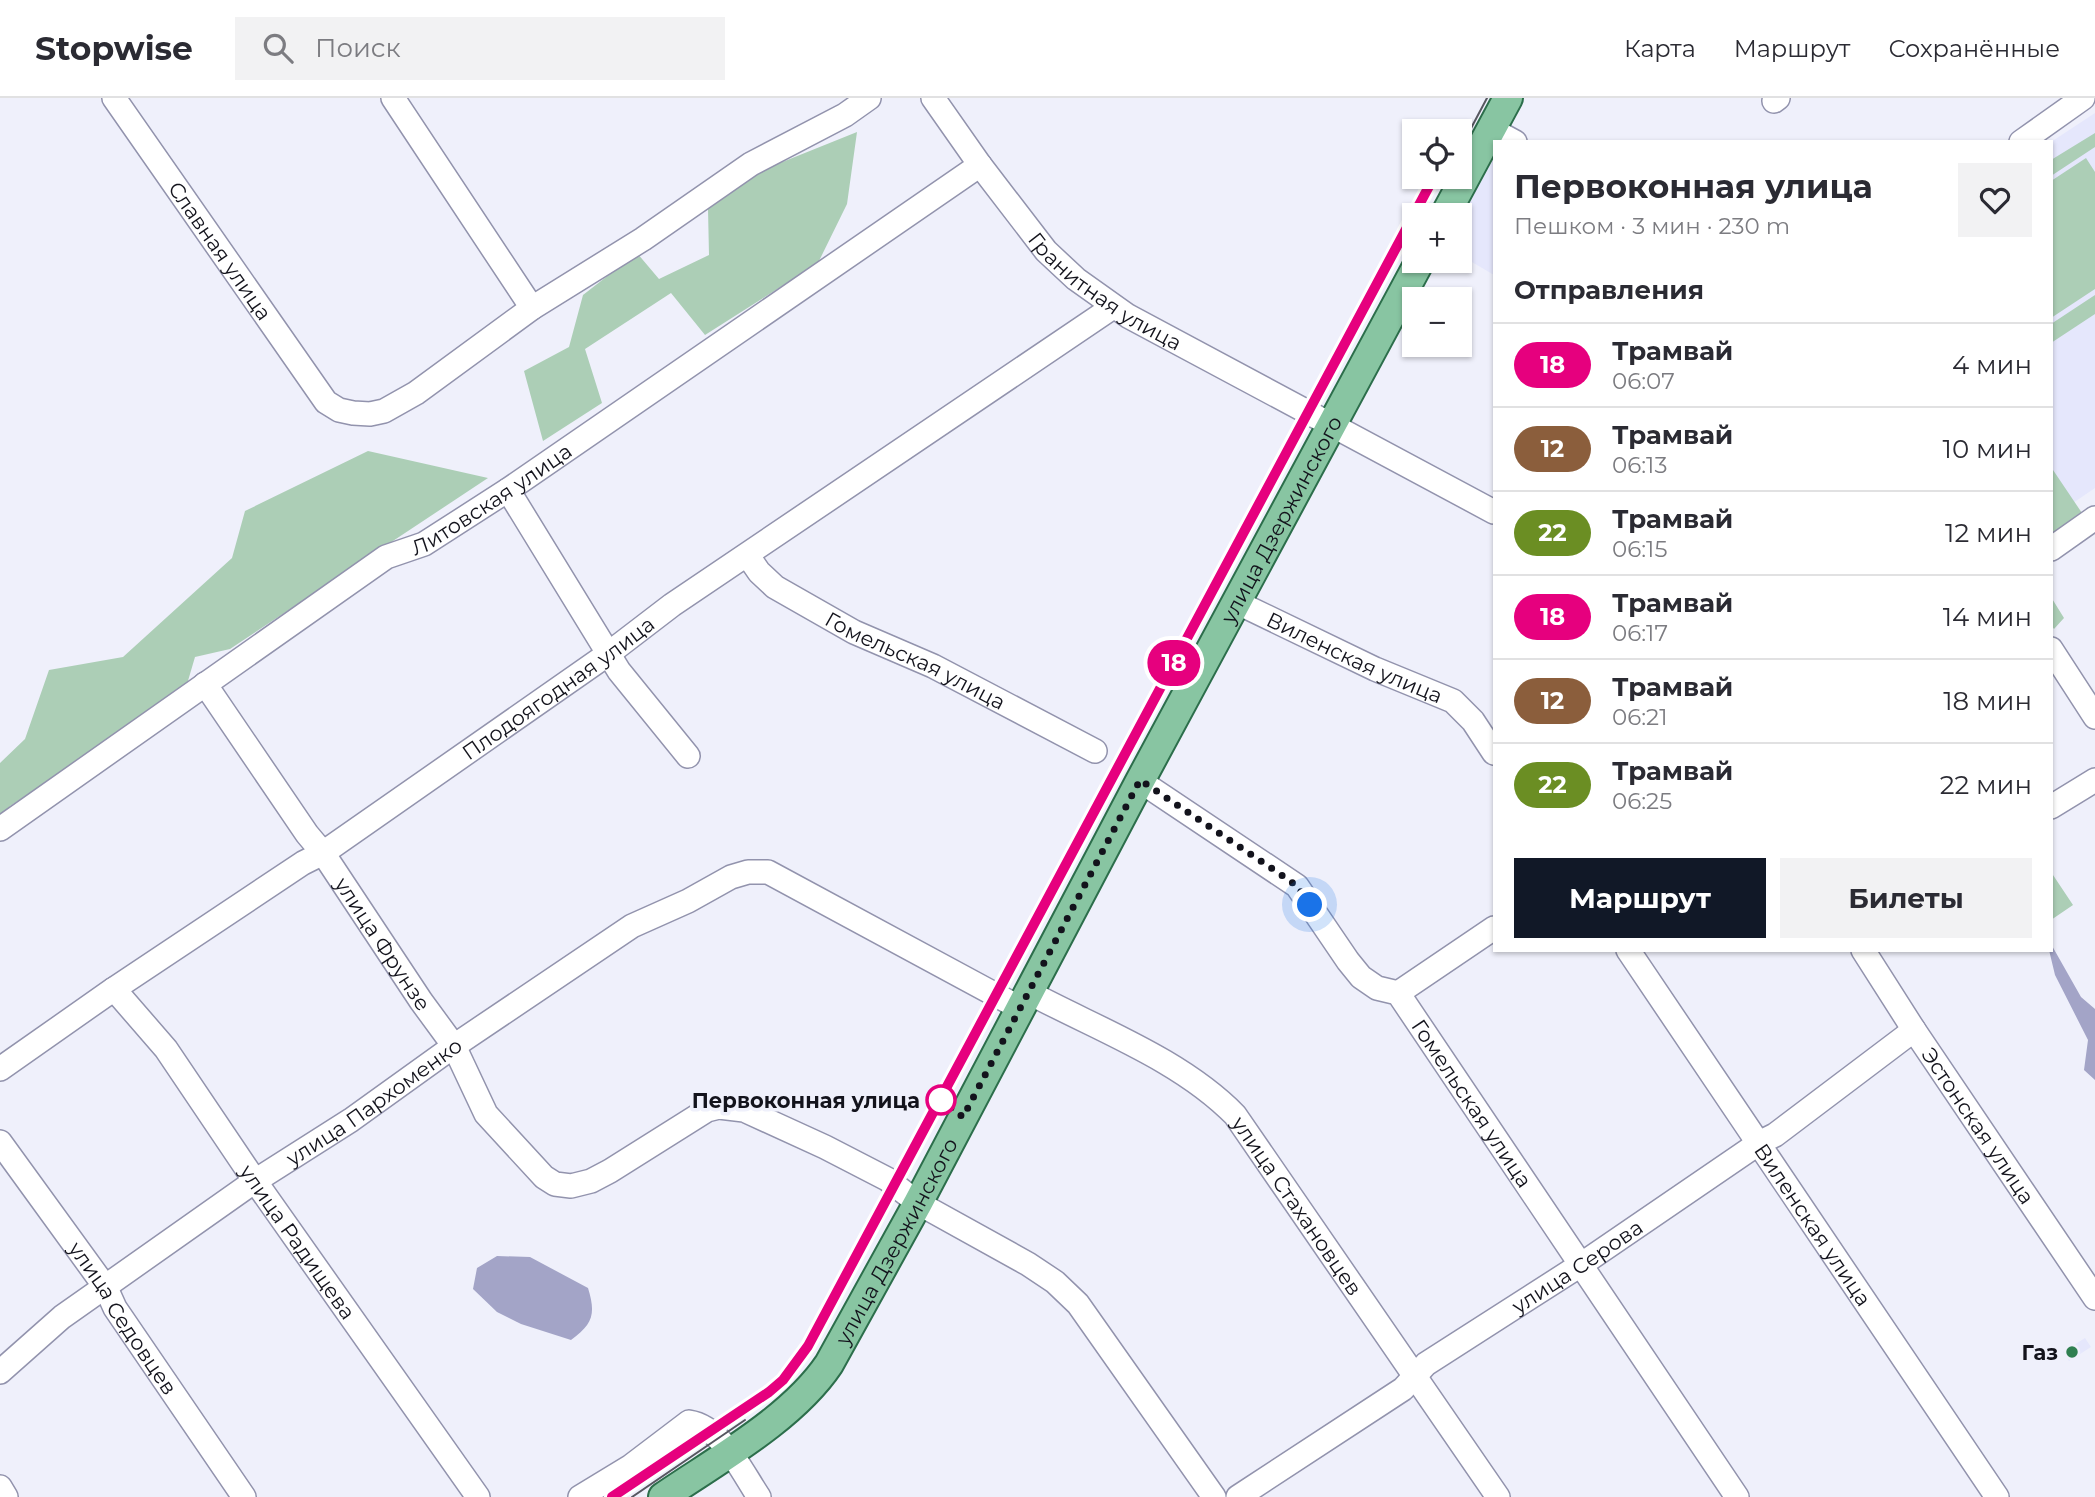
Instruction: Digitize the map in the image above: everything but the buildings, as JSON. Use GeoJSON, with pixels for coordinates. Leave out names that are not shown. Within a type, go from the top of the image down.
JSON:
{"type":"FeatureCollection","features":[{"type":"Feature","properties":{"kind":"main road"},"geometry":{"type":"LineString","coordinates":[[1503,135],[1508,98]]}},
{"type":"Feature","properties":{"kind":"main road"},"geometry":{"type":"LineString","coordinates":[[1454,203],[1493,149]]}},
{"type":"Feature","properties":{"kind":"main road","name":"улица Дзержинского"},"geometry":{"type":"LineString","coordinates":[[663,1497],[783,1413],[816,1382],[848,1333],[1140,780],[1413,273]]}},
{"type":"Feature","properties":{"kind":"street","name":"Славная улица"},"geometry":{"type":"LineString","coordinates":[[114,98],[326,402],[339,410],[370,414],[384,411],[416,393],[532,308]]}},
{"type":"Feature","properties":{"kind":"street"},"geometry":{"type":"LineString","coordinates":[[393,98],[532,308],[643,239],[751,164],[845,115],[869,98]]}},
{"type":"Feature","properties":{"kind":"street","name":"Гранитная улица"},"geometry":{"type":"LineString","coordinates":[[933,98],[1046,251],[1076,279],[1113,306],[1276,396],[1332,423]]}},
{"type":"Feature","properties":{"kind":"street"},"geometry":{"type":"LineString","coordinates":[[2024,140],[2082,98]]}},
{"type":"Feature","properties":{"kind":"street","name":"Литовская улица"},"geometry":{"type":"LineString","coordinates":[[0,829],[386,557],[424,544],[508,489],[980,165]]}},
{"type":"Feature","properties":{"kind":"street","name":"Плодоягодная улица"},"geometry":{"type":"LineString","coordinates":[[0,1069],[114,989],[303,863],[323,853],[608,654],[672,605],[1113,306]]}},
{"type":"Feature","properties":{"kind":"street"},"geometry":{"type":"LineString","coordinates":[[1332,423],[1493,511]]}},
{"type":"Feature","properties":{"kind":"street"},"geometry":{"type":"LineString","coordinates":[[508,489],[619,671],[688,756]]}},
{"type":"Feature","properties":{"kind":"street"},"geometry":{"type":"LineString","coordinates":[[2053,548],[2095,518]]}},
{"type":"Feature","properties":{"kind":"street","name":"Гомельская улица"},"geometry":{"type":"LineString","coordinates":[[748,556],[759,572],[775,587],[854,632],[933,666],[1095,751]]}},
{"type":"Feature","properties":{"kind":"street","name":"Виленская улица"},"geometry":{"type":"LineString","coordinates":[[1236,603],[1453,701],[1473,722],[1493,752]]}},
{"type":"Feature","properties":{"kind":"street"},"geometry":{"type":"LineString","coordinates":[[2053,652],[2095,717]]}},
{"type":"Feature","properties":{"kind":"street","name":"улица Фрунзе"},"geometry":{"type":"LineString","coordinates":[[205,684],[454,1046],[486,1114],[544,1177],[555,1184],[571,1186],[591,1181],[698,1115],[719,1107],[744,1110],[825,1147],[887,1179],[918,1203]]}},
{"type":"Feature","properties":{"kind":"street"},"geometry":{"type":"LineString","coordinates":[[1140,780],[1297,886],[1348,961],[1361,977],[1377,988],[1398,993],[1493,930]]}},
{"type":"Feature","properties":{"kind":"street"},"geometry":{"type":"LineString","coordinates":[[2053,806],[2095,780]]}},
{"type":"Feature","properties":{"kind":"street","name":"улица Пархоменко"},"geometry":{"type":"LineString","coordinates":[[0,1372],[62,1317],[255,1181],[351,1120],[454,1046],[632,926],[688,901],[731,877],[748,872],[768,872]]}},
{"type":"Feature","properties":{"kind":"street","name":"улица Стахановцев"},"geometry":{"type":"LineString","coordinates":[[768,872],[1024,1000],[1173,1067],[1218,1098],[1248,1132],[1498,1497]]}},
{"type":"Feature","properties":{"kind":"street","name":"Виленская улица"},"geometry":{"type":"LineString","coordinates":[[1629,952],[1997,1497]]}},
{"type":"Feature","properties":{"kind":"street","name":"Эстонская улица"},"geometry":{"type":"LineString","coordinates":[[1864,952],[2095,1298]]}},
{"type":"Feature","properties":{"kind":"street","name":"улица Радищева"},"geometry":{"type":"LineString","coordinates":[[114,989],[166,1049],[255,1181],[478,1497]]}},
{"type":"Feature","properties":{"kind":"street","name":"Гомельская улица"},"geometry":{"type":"LineString","coordinates":[[1398,993],[1737,1497]]}},
{"type":"Feature","properties":{"kind":"street","name":"улица Серова"},"geometry":{"type":"LineString","coordinates":[[1238,1497],[1403,1389],[1426,1364],[1775,1135],[1914,1030]]}},
{"type":"Feature","properties":{"kind":"street","name":"улица Седовцев"},"geometry":{"type":"LineString","coordinates":[[0,1142],[106,1288],[115,1308],[244,1497]]}},
{"type":"Feature","properties":{"kind":"street"},"geometry":{"type":"LineString","coordinates":[[918,1203],[1028,1264],[1055,1282],[1078,1304],[1214,1497]]}},
{"type":"Feature","properties":{"kind":"street"},"geometry":{"type":"LineString","coordinates":[[580,1497],[631,1466],[689,1422],[700,1424],[729,1452],[759,1497]]}},
{"type":"Feature","properties":{"kind":"street"},"geometry":{"type":"LineString","coordinates":[[0,1487],[6,1497]]}},
{"type":"Feature","properties":{"kind":"shaded area"},"geometry":{"type":"Polygon","coordinates":[[[2095,113],[2095,488],[2053,517],[2053,141],[2095,113]]]}},
{"type":"Feature","properties":{"kind":"shaded area"},"geometry":{"type":"Polygon","coordinates":[[[1493,160],[1493,274],[1472,262],[1472,203],[1469,203],[1493,160]]]}},
{"type":"Feature","properties":{"kind":"shaded area"},"geometry":{"type":"Polygon","coordinates":[[[2085,1338],[2091,1347],[2069,1361],[2063,1352],[2085,1338]]]}},
{"type":"Feature","properties":{"kind":"green space"},"geometry":{"type":"Polygon","coordinates":[[[857,132],[847,204],[818,263],[705,335],[671,293],[585,349],[602,403],[543,441],[524,371],[569,347],[583,295],[637,253],[659,279],[709,255],[708,209],[765,169],[857,132]]]}},
{"type":"Feature","properties":{"kind":"green space"},"geometry":{"type":"Polygon","coordinates":[[[2095,133],[2095,147],[2053,175],[2053,159],[2095,133]]]}},
{"type":"Feature","properties":{"kind":"green space"},"geometry":{"type":"Polygon","coordinates":[[[2086,158],[2095,172],[2095,289],[2053,317],[2053,180],[2086,158]]]}},
{"type":"Feature","properties":{"kind":"green space"},"geometry":{"type":"Polygon","coordinates":[[[2095,295],[2095,314],[2053,342],[2053,323],[2095,295]]]}},
{"type":"Feature","properties":{"kind":"green space"},"geometry":{"type":"Polygon","coordinates":[[[368,451],[488,478],[230,649],[195,657],[185,691],[10,806],[0,819],[0,763],[25,739],[49,670],[123,657],[232,558],[245,511],[368,451]]]}},
{"type":"Feature","properties":{"kind":"green space"},"geometry":{"type":"Polygon","coordinates":[[[2053,470],[2084,516],[2053,534],[2053,470]]]}},
{"type":"Feature","properties":{"kind":"green space"},"geometry":{"type":"Polygon","coordinates":[[[2053,600],[2064,618],[2053,628],[2053,600]]]}},
{"type":"Feature","properties":{"kind":"green space"},"geometry":{"type":"Polygon","coordinates":[[[2053,875],[2073,905],[2053,919],[2053,875]]]}},
{"type":"Feature","properties":{"kind":"water"},"geometry":{"type":"Polygon","coordinates":[[[2053,948],[2081,997],[2095,1009],[2095,1080],[2084,1070],[2088,1040],[2055,975],[2049,952],[2053,952],[2053,948]]]}},
{"type":"Feature","properties":{"kind":"water"},"geometry":{"type":"Polygon","coordinates":[[[497,1256],[530,1257],[588,1288],[592,1312],[584,1329],[571,1340],[521,1324],[497,1312],[473,1289],[477,1268],[497,1256]]]}},
{"type":"Feature","properties":{"kind":"tram line"},"geometry":{"type":"LineString","coordinates":[[1472,126],[1487,98]]}},
{"type":"Feature","properties":{"kind":"tram line"},"geometry":{"type":"LineString","coordinates":[[612,1497],[769,1392],[783,1380],[808,1346],[1428,189]]}},
{"type":"Feature","properties":{"kind":"tram line","name":"18"},"geometry":{"type":"LineString","coordinates":[[612,1497],[769,1392],[800,1359],[1428,189]]}},
{"type":"Feature","properties":{"kind":"tram line"},"geometry":{"type":"LineString","coordinates":[[632,1497],[745,1420]]}},
{"type":"Feature","properties":{"kind":"place","name":"Первоконная улица"},"geometry":{"type":"Point","coordinates":[941,1100]}},
{"type":"Feature","properties":{"kind":"place","name":"Газ"},"geometry":{"type":"Point","coordinates":[2072,1352]}},
{"type":"Feature","properties":{"kind":"route"},"geometry":{"type":"LineString","coordinates":[[941,1100],[963,1117],[1140,780],[1297,886],[1310,905]]}}]}
